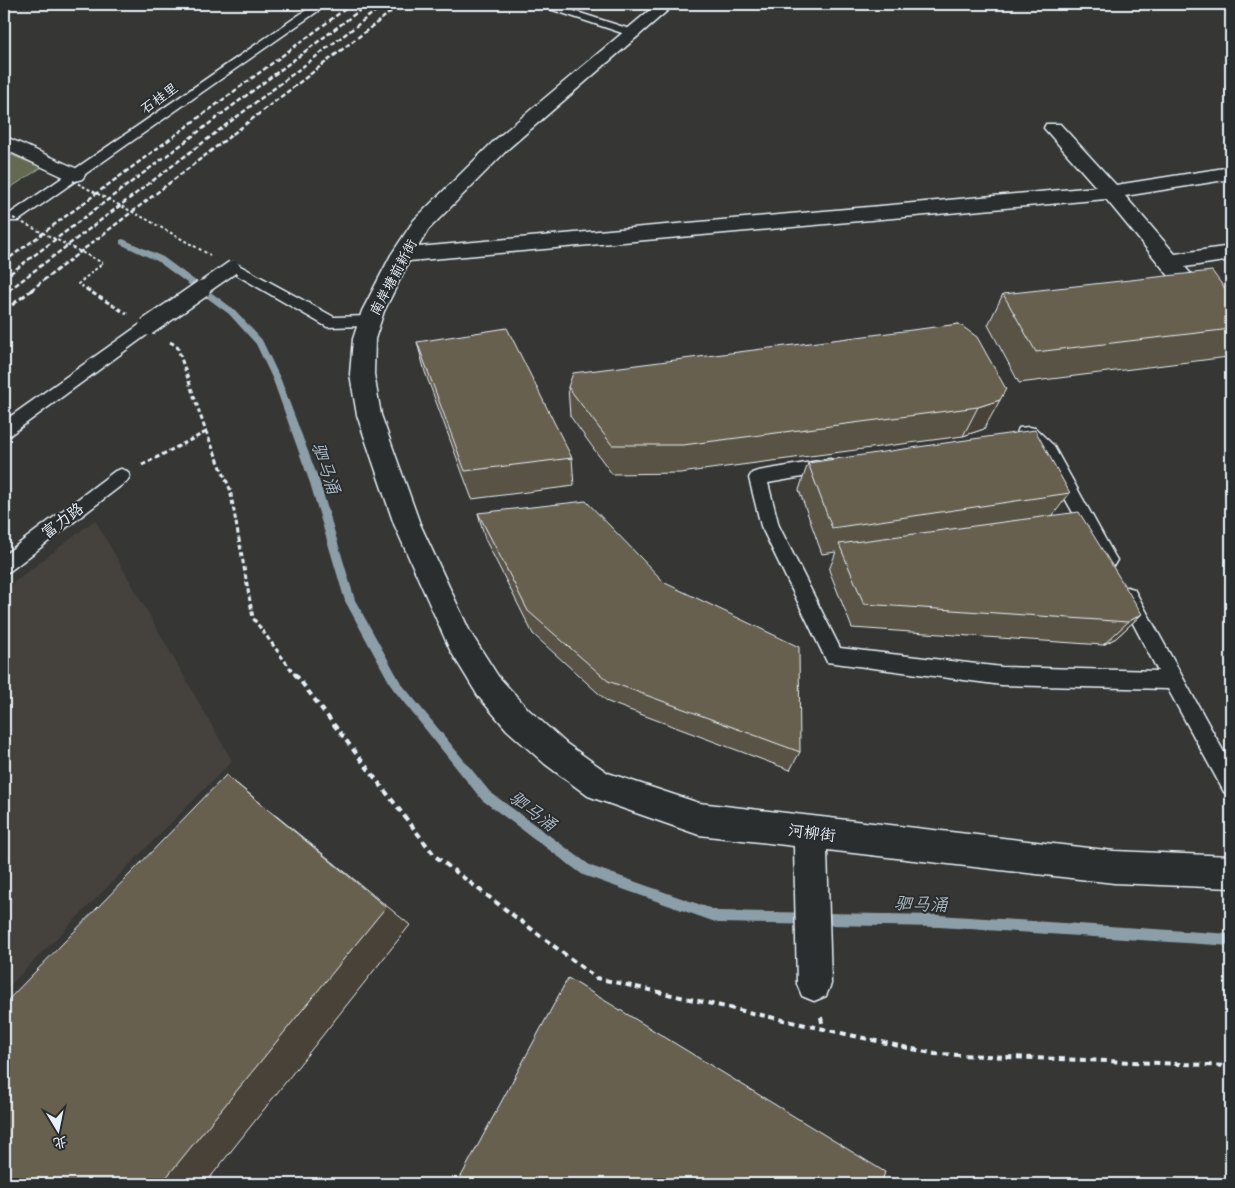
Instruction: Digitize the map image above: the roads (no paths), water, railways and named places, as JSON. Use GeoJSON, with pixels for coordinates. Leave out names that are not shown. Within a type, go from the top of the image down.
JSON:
{"type":"FeatureCollection","features":[{"type":"Feature","properties":{"kind":"street","name":"南岸塘前新街"},"geometry":{"type":"LineString","coordinates":[[460,641],[408,524],[369,414],[362,374],[364,339],[369,321],[402,255],[421,225],[450,194],[502,144],[667,4]]}},
{"type":"Feature","properties":{"kind":"street"},"geometry":{"type":"LineString","coordinates":[[1053,128],[1111,192],[1231,336]]}},
{"type":"Feature","properties":{"kind":"street"},"geometry":{"type":"LineString","coordinates":[[4,142],[74,178]]}},
{"type":"Feature","properties":{"kind":"street"},"geometry":{"type":"LineString","coordinates":[[402,255],[1111,192],[1231,173]]}},
{"type":"Feature","properties":{"kind":"street"},"geometry":{"type":"LineString","coordinates":[[1170,262],[1231,253]]}},
{"type":"Feature","properties":{"kind":"street","name":"河柳街"},"geometry":{"type":"LineString","coordinates":[[460,641],[488,686],[518,720],[556,754],[599,785],[699,818],[1114,867],[1231,872]]}},
{"type":"Feature","properties":{"kind":"street"},"geometry":{"type":"LineString","coordinates":[[810,832],[814,984]]}},
{"type":"Feature","properties":{"kind":"lane","name":"石桂里"},"geometry":{"type":"LineString","coordinates":[[13,218],[74,178],[322,4]]}},
{"type":"Feature","properties":{"kind":"lane"},"geometry":{"type":"LineString","coordinates":[[540,4],[632,33]]}},
{"type":"Feature","properties":{"kind":"lane"},"geometry":{"type":"LineString","coordinates":[[4,430],[233,267],[332,323],[369,321]]}},
{"type":"Feature","properties":{"kind":"lane"},"geometry":{"type":"LineString","coordinates":[[1010,436],[1029,433],[1047,450],[1231,785]]}},
{"type":"Feature","properties":{"kind":"lane"},"geometry":{"type":"LineString","coordinates":[[845,464],[758,478],[770,526],[834,656],[1002,676],[1173,680]]}},
{"type":"Feature","properties":{"kind":"lane","name":"富力路"},"geometry":{"type":"LineString","coordinates":[[4,565],[121,476]]}},
{"type":"Feature","properties":{"kind":"waterway","name":"驷马涌"},"geometry":{"type":"LineString","coordinates":[[123,242],[160,259],[232,312],[259,342],[277,380],[315,483],[350,601],[397,686],[486,796],[587,871],[718,917],[939,921],[1231,940]]}},
{"type":"Feature","properties":{"kind":"railway"},"geometry":{"type":"LineString","coordinates":[[4,262],[352,4]]}},
{"type":"Feature","properties":{"kind":"railway"},"geometry":{"type":"LineString","coordinates":[[4,278],[368,4]]}},
{"type":"Feature","properties":{"kind":"railway"},"geometry":{"type":"LineString","coordinates":[[9,290],[385,4]]}},
{"type":"Feature","properties":{"kind":"railway"},"geometry":{"type":"LineString","coordinates":[[31,290],[401,4]]}},
{"type":"Feature","properties":{"kind":"railway"},"geometry":{"type":"LineString","coordinates":[[4,294],[11,289]]}},
{"type":"Feature","properties":{"kind":"railway"},"geometry":{"type":"LineString","coordinates":[[4,311],[33,289]]}}]}
